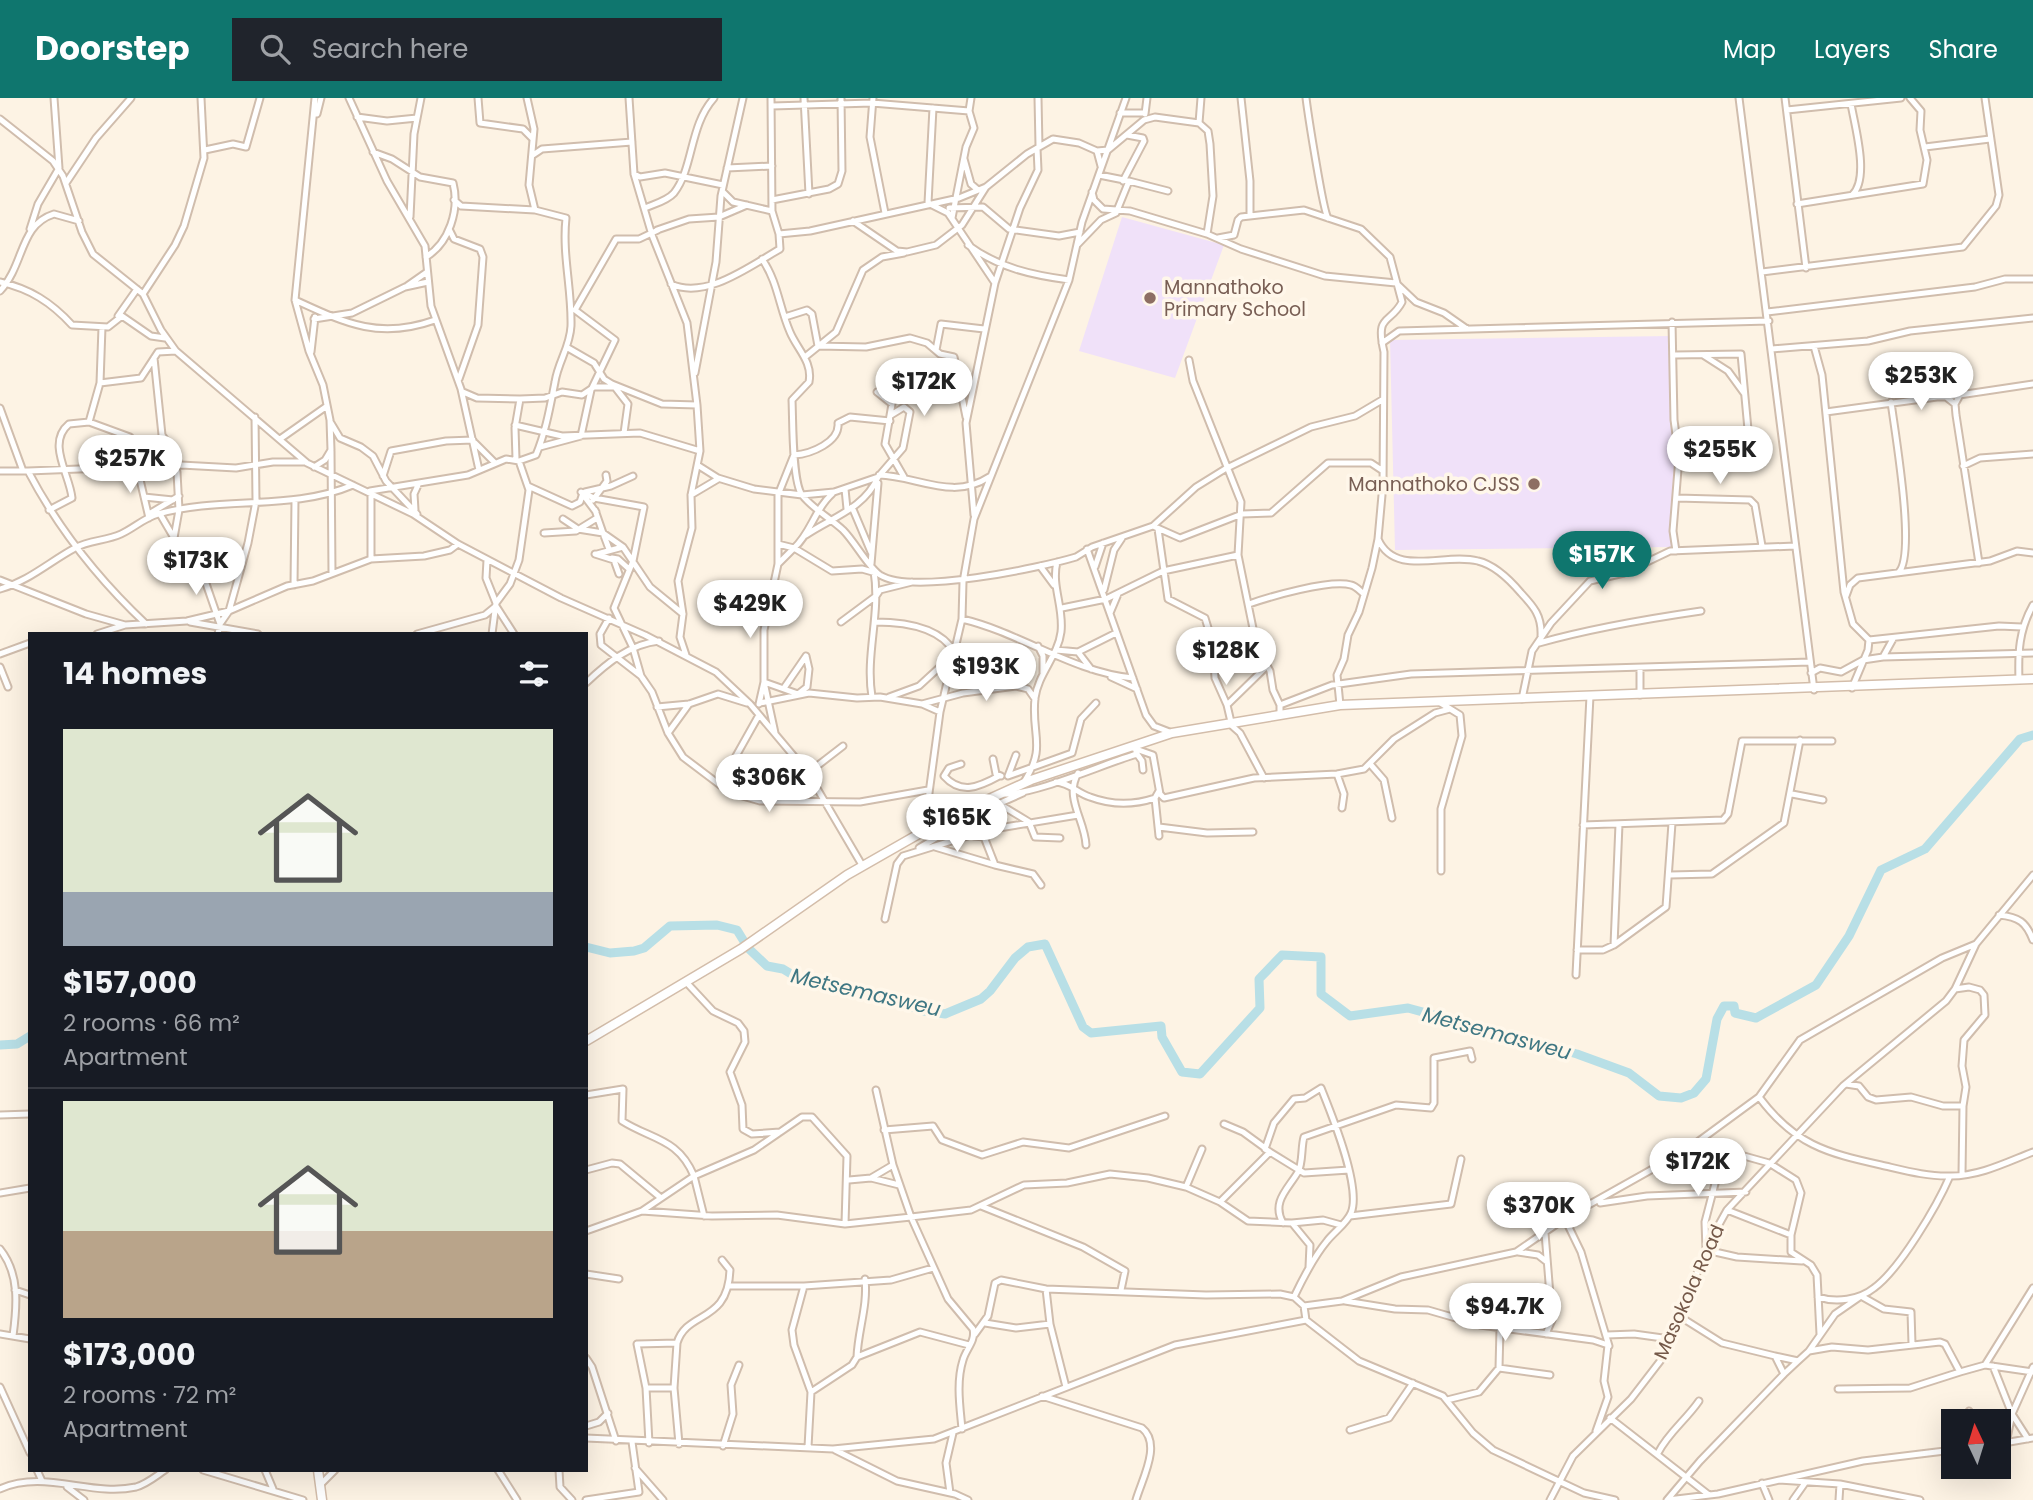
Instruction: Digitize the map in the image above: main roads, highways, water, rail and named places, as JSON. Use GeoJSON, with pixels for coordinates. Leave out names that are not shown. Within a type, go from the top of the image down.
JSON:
{"type":"FeatureCollection","features":[{"type":"Feature","properties":{"kind":"waterway","name":"Metsemasweu"},"geometry":{"type":"LineString","coordinates":[[588,948],[610,953],[634,951],[644,948],[670,926],[717,925],[737,930],[748,948],[767,966],[783,969],[801,980],[885,997],[924,1011],[945,1014],[981,999],[1015,958],[1028,947],[1045,944],[1083,1027],[1091,1033],[1161,1026],[1162,1037],[1182,1072],[1200,1074],[1260,1008],[1259,979],[1282,955],[1321,957],[1321,994],[1350,1016],[1408,1008],[1577,1054],[1629,1073],[1659,1096],[1681,1098],[1694,1093],[1706,1079],[1717,1019],[1724,1006],[1734,1006],[1735,1013],[1756,1018],[1816,985],[1849,936],[1881,870],[1925,849],[2020,739],[2033,735]]}},
{"type":"Feature","properties":{"kind":"waterway","name":"Metsemasweu"},"geometry":{"type":"LineString","coordinates":[[0,1045],[17,1044],[28,1037]]}},
{"type":"Feature","properties":{"kind":"place","name":"Mannathoko Primary School"},"geometry":{"type":"Point","coordinates":[1150,298]}},
{"type":"Feature","properties":{"kind":"place","name":"Mannathoko CJSS"},"geometry":{"type":"Point","coordinates":[1534,484]}}]}
